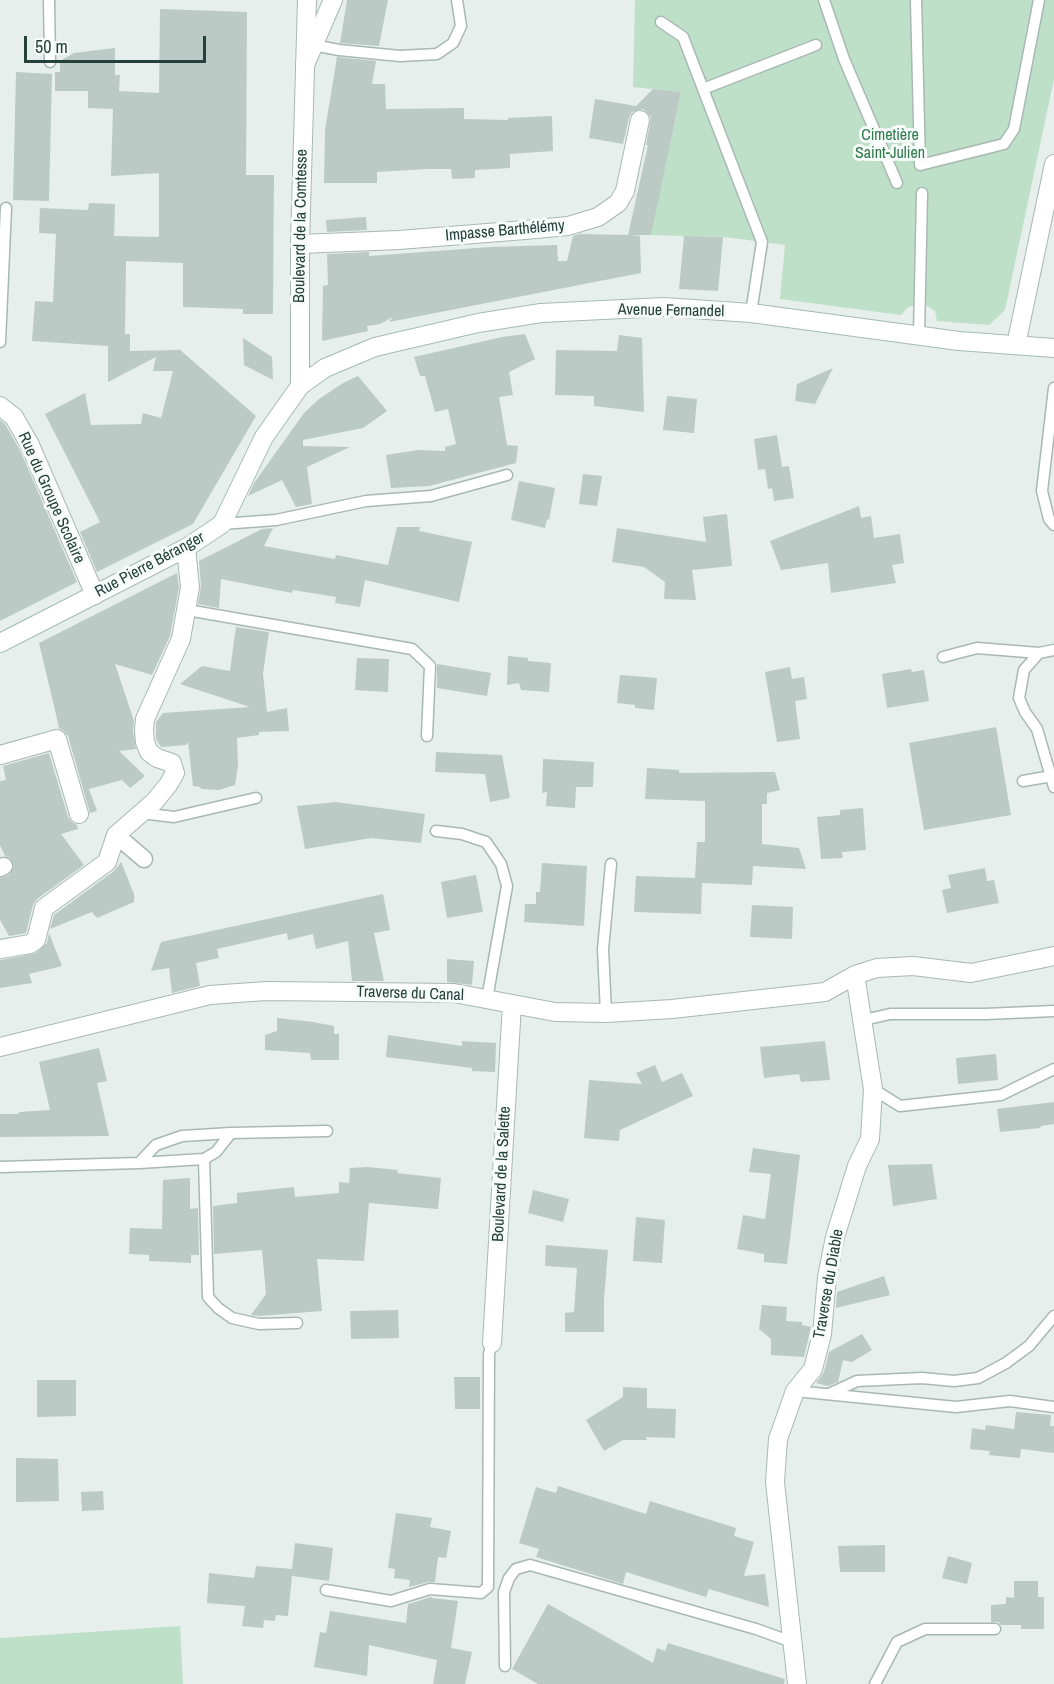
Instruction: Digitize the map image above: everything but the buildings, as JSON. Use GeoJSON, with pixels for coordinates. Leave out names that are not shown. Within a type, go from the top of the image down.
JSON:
{"type":"FeatureCollection","features":[{"type":"Feature","properties":{"kind":"street","name":"Boulevard de la Comtesse"},"geometry":{"type":"LineString","coordinates":[[300,386],[300,244],[307,0]]}},
{"type":"Feature","properties":{"kind":"street","name":"Boulevard de la Comtesse"},"geometry":{"type":"LineString","coordinates":[[304,66],[333,0]]}},
{"type":"Feature","properties":{"kind":"street","name":"Impasse Barthélémy"},"geometry":{"type":"LineString","coordinates":[[300,244],[399,240],[525,230],[568,226],[598,217],[618,203],[625,191],[640,120]]}},
{"type":"Feature","properties":{"kind":"street"},"geometry":{"type":"LineString","coordinates":[[1016,345],[1054,164]]}},
{"type":"Feature","properties":{"kind":"street","name":"Avenue Fernandel"},"geometry":{"type":"LineString","coordinates":[[300,386],[325,368],[375,347],[478,323],[541,313],[664,307],[751,313],[919,335],[1054,348]]}},
{"type":"Feature","properties":{"kind":"street","name":"Rue Pierre Béranger"},"geometry":{"type":"LineString","coordinates":[[0,643],[186,548],[222,524],[264,437],[300,386]]}},
{"type":"Feature","properties":{"kind":"street","name":"Rue du Groupe Scolaire"},"geometry":{"type":"LineString","coordinates":[[0,406],[14,417],[30,445],[95,595]]}},
{"type":"Feature","properties":{"kind":"street"},"geometry":{"type":"LineString","coordinates":[[0,949],[30,944],[36,940],[44,908],[107,862],[116,835],[168,785],[175,773],[172,763],[157,758],[149,752],[145,742],[145,719],[181,639],[190,587],[186,548]]}},
{"type":"Feature","properties":{"kind":"street"},"geometry":{"type":"LineString","coordinates":[[0,755],[57,739],[79,814]]}},
{"type":"Feature","properties":{"kind":"street"},"geometry":{"type":"LineString","coordinates":[[116,835],[144,859]]}},
{"type":"Feature","properties":{"kind":"street"},"geometry":{"type":"LineString","coordinates":[[855,975],[877,968],[913,966],[971,973],[1054,956]]}},
{"type":"Feature","properties":{"kind":"street","name":"Traverse du Canal"},"geometry":{"type":"LineString","coordinates":[[0,1047],[210,995],[266,991],[454,993],[555,1012],[606,1013],[672,1009],[825,992],[855,975]]}},
{"type":"Feature","properties":{"kind":"street","name":"Traverse du Diable"},"geometry":{"type":"LineString","coordinates":[[797,1684],[775,1482],[777,1439],[795,1391],[813,1368],[822,1334],[827,1277],[834,1237],[857,1166],[870,1140],[873,1089],[864,1020],[855,975]]}},
{"type":"Feature","properties":{"kind":"street","name":"Boulevard de la Salette"},"geometry":{"type":"LineString","coordinates":[[492,1343],[512,1004]]}},
{"type":"Feature","properties":{"kind":"lane"},"geometry":{"type":"LineString","coordinates":[[49,0],[50,62]]}},
{"type":"Feature","properties":{"kind":"lane"},"geometry":{"type":"LineString","coordinates":[[313,45],[400,56],[437,54],[453,43],[461,26],[457,0]]}},
{"type":"Feature","properties":{"kind":"lane"},"geometry":{"type":"LineString","coordinates":[[824,0],[844,59],[897,183]]}},
{"type":"Feature","properties":{"kind":"lane"},"geometry":{"type":"LineString","coordinates":[[916,0],[920,165],[1004,144],[1014,129],[1039,0]]}},
{"type":"Feature","properties":{"kind":"lane"},"geometry":{"type":"LineString","coordinates":[[661,22],[683,37],[762,242],[751,313]]}},
{"type":"Feature","properties":{"kind":"lane"},"geometry":{"type":"LineString","coordinates":[[703,89],[816,45]]}},
{"type":"Feature","properties":{"kind":"lane"},"geometry":{"type":"LineString","coordinates":[[919,335],[922,192]]}},
{"type":"Feature","properties":{"kind":"lane"},"geometry":{"type":"LineString","coordinates":[[0,342],[6,208]]}},
{"type":"Feature","properties":{"kind":"lane"},"geometry":{"type":"LineString","coordinates":[[1054,388],[1042,491],[1049,519],[1054,525]]}},
{"type":"Feature","properties":{"kind":"lane"},"geometry":{"type":"LineString","coordinates":[[222,524],[276,520],[366,501],[431,496],[507,475]]}},
{"type":"Feature","properties":{"kind":"lane"},"geometry":{"type":"LineString","coordinates":[[187,610],[412,649],[430,666],[427,736]]}},
{"type":"Feature","properties":{"kind":"lane"},"geometry":{"type":"LineString","coordinates":[[942,657],[977,648],[1039,653],[1054,650]]}},
{"type":"Feature","properties":{"kind":"lane"},"geometry":{"type":"LineString","coordinates":[[1023,781],[1053,782],[1037,729],[1025,712],[1019,698],[1024,670],[1039,653]]}},
{"type":"Feature","properties":{"kind":"lane"},"geometry":{"type":"LineString","coordinates":[[141,813],[174,817],[256,798]]}},
{"type":"Feature","properties":{"kind":"lane"},"geometry":{"type":"LineString","coordinates":[[436,831],[462,834],[486,842],[501,864],[507,886],[487,999]]}},
{"type":"Feature","properties":{"kind":"lane"},"geometry":{"type":"LineString","coordinates":[[606,1013],[603,948],[611,864]]}},
{"type":"Feature","properties":{"kind":"lane"},"geometry":{"type":"LineString","coordinates":[[864,1020],[890,1014],[1054,1011]]}},
{"type":"Feature","properties":{"kind":"lane"},"geometry":{"type":"LineString","coordinates":[[873,1089],[900,1106],[1001,1095],[1054,1069]]}},
{"type":"Feature","properties":{"kind":"lane"},"geometry":{"type":"LineString","coordinates":[[139,1163],[156,1145],[182,1136],[231,1132],[327,1131]]}},
{"type":"Feature","properties":{"kind":"lane"},"geometry":{"type":"LineString","coordinates":[[0,1167],[204,1159],[216,1152],[231,1132]]}},
{"type":"Feature","properties":{"kind":"lane"},"geometry":{"type":"LineString","coordinates":[[204,1159],[208,1297],[232,1318],[259,1324],[297,1323]]}},
{"type":"Feature","properties":{"kind":"lane"},"geometry":{"type":"LineString","coordinates":[[826,1395],[857,1381],[922,1378],[954,1381],[978,1378],[1006,1363],[1029,1346],[1054,1317]]}},
{"type":"Feature","properties":{"kind":"lane"},"geometry":{"type":"LineString","coordinates":[[326,1590],[391,1600],[430,1589],[481,1593],[488,1587],[489,1354],[492,1343]]}},
{"type":"Feature","properties":{"kind":"lane"},"geometry":{"type":"LineString","coordinates":[[795,1391],[956,1407],[1010,1401],[1054,1407]]}},
{"type":"Feature","properties":{"kind":"lane"},"geometry":{"type":"LineString","coordinates":[[506,1666],[504,1592],[509,1578],[516,1569],[530,1564],[756,1629],[792,1642]]}},
{"type":"Feature","properties":{"kind":"lane"},"geometry":{"type":"LineString","coordinates":[[875,1684],[897,1642],[925,1629],[995,1629]]}},
{"type":"Feature","properties":{"kind":"green space","name":"Cimetière Saint-Julien"},"geometry":{"type":"Polygon","coordinates":[[[635,0],[1054,0],[1054,79],[1005,310],[989,325],[937,321],[935,311],[924,304],[908,307],[901,315],[780,299],[785,245],[724,237],[650,235],[681,92],[633,87],[635,0]]]}},
{"type":"Feature","properties":{"kind":"green space"},"geometry":{"type":"Polygon","coordinates":[[[180,1626],[183,1684],[0,1684],[0,1638],[180,1626]]]}}]}
